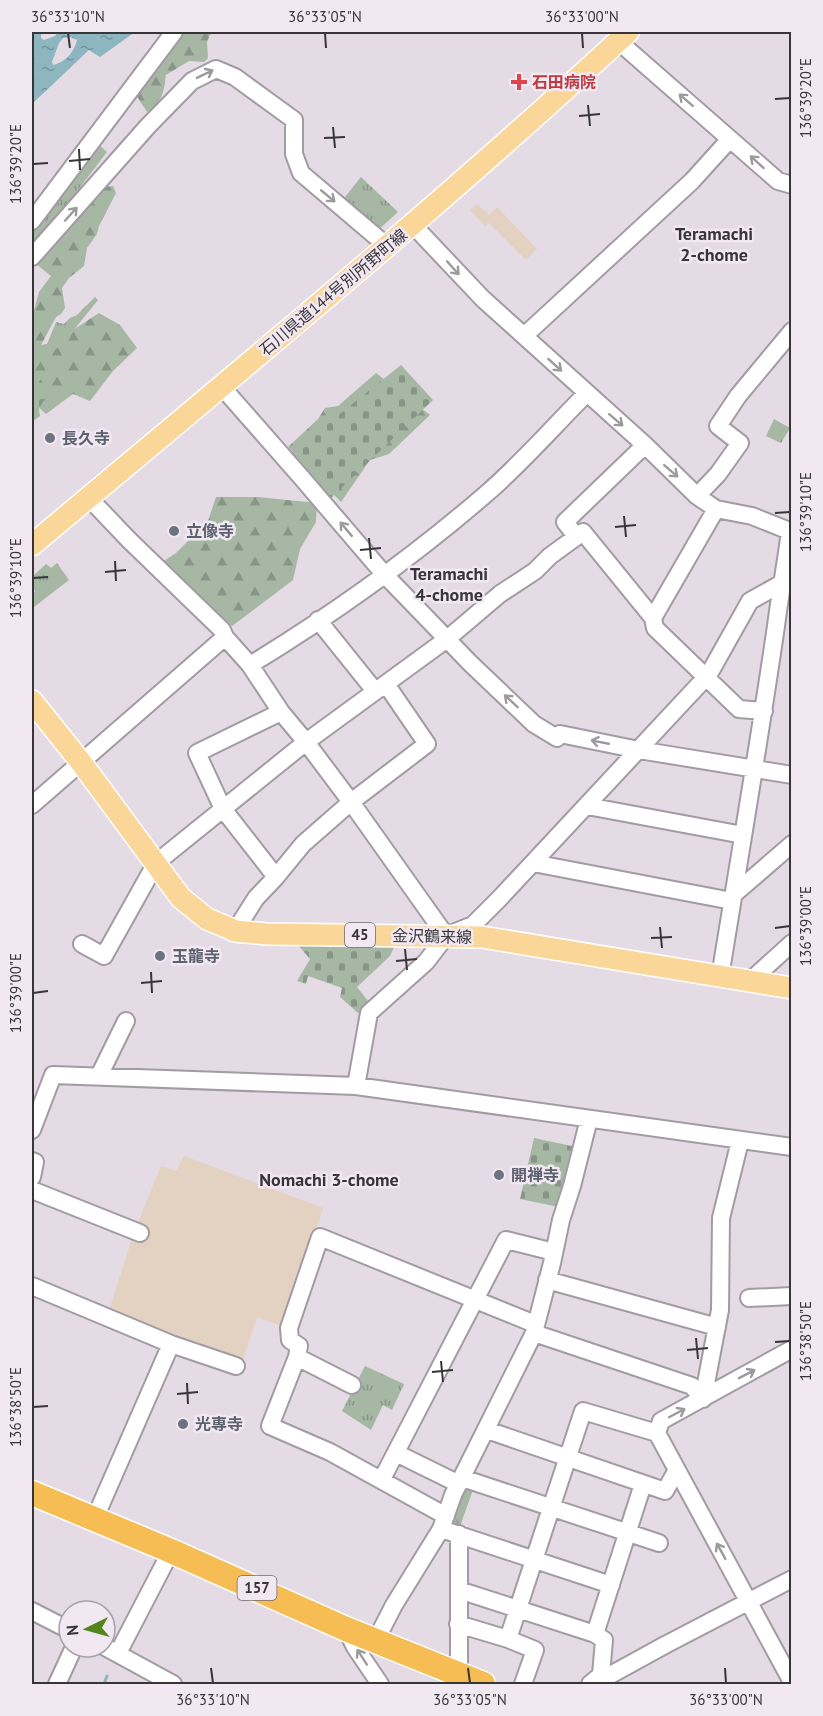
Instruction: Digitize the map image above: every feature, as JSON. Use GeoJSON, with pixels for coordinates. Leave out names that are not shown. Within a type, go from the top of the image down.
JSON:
{"type":"FeatureCollection","features":[{"type":"Feature","properties":{"kind":"highway","name":"157"},"geometry":{"type":"LineString","coordinates":[[32,1492],[346,1629],[483,1684]]}},
{"type":"Feature","properties":{"kind":"main road","name":"石川県道144号別所野町線"},"geometry":{"type":"LineString","coordinates":[[32,545],[413,225],[525,127],[623,36]]}},
{"type":"Feature","properties":{"kind":"main road","name":"金沢鶴来線"},"geometry":{"type":"LineString","coordinates":[[32,701],[80,761],[181,898],[207,919],[236,931],[267,934],[389,929],[446,936],[482,937],[792,988]]}},
{"type":"Feature","properties":{"kind":"street"},"geometry":{"type":"LineString","coordinates":[[32,221],[174,32]]}},
{"type":"Feature","properties":{"kind":"street"},"geometry":{"type":"LineString","coordinates":[[623,36],[730,139],[778,181],[792,185]]}},
{"type":"Feature","properties":{"kind":"street"},"geometry":{"type":"LineString","coordinates":[[32,257],[177,96],[192,81],[216,69],[235,77],[294,120],[294,154],[301,173],[387,246]]}},
{"type":"Feature","properties":{"kind":"street"},"geometry":{"type":"LineString","coordinates":[[524,336],[692,181],[730,139]]}},
{"type":"Feature","properties":{"kind":"street"},"geometry":{"type":"LineString","coordinates":[[413,225],[483,299],[645,445],[697,496],[716,508],[752,516],[791,532],[720,977]]}},
{"type":"Feature","properties":{"kind":"street"},"geometry":{"type":"LineString","coordinates":[[697,496],[718,474],[740,443],[718,426],[738,396],[792,331]]}},
{"type":"Feature","properties":{"kind":"street"},"geometry":{"type":"LineString","coordinates":[[222,387],[384,574],[534,724],[558,736],[792,775]]}},
{"type":"Feature","properties":{"kind":"street"},"geometry":{"type":"LineString","coordinates":[[250,665],[384,574],[487,493],[586,394]]}},
{"type":"Feature","properties":{"kind":"street"},"geometry":{"type":"LineString","coordinates":[[576,536],[565,522],[645,445]]}},
{"type":"Feature","properties":{"kind":"street"},"geometry":{"type":"LineString","coordinates":[[88,497],[222,630],[225,637],[250,665],[281,712],[351,802],[446,936]]}},
{"type":"Feature","properties":{"kind":"street"},"geometry":{"type":"LineString","coordinates":[[653,618],[716,508]]}},
{"type":"Feature","properties":{"kind":"street"},"geometry":{"type":"LineString","coordinates":[[82,945],[104,956],[156,863],[306,742],[447,639],[500,594],[535,571],[583,532],[653,618],[656,628],[739,710],[764,711]]}},
{"type":"Feature","properties":{"kind":"street"},"geometry":{"type":"LineString","coordinates":[[357,1086],[369,1013],[426,962],[446,936],[473,925],[533,863],[706,677],[750,601],[784,582]]}},
{"type":"Feature","properties":{"kind":"street"},"geometry":{"type":"LineString","coordinates":[[236,931],[256,897],[303,844],[351,802],[427,744],[381,687],[318,620]]}},
{"type":"Feature","properties":{"kind":"street"},"geometry":{"type":"LineString","coordinates":[[32,805],[225,637]]}},
{"type":"Feature","properties":{"kind":"street"},"geometry":{"type":"LineString","coordinates":[[276,877],[223,808],[197,753],[281,712]]}},
{"type":"Feature","properties":{"kind":"street"},"geometry":{"type":"LineString","coordinates":[[586,806],[743,835]]}},
{"type":"Feature","properties":{"kind":"street"},"geometry":{"type":"LineString","coordinates":[[733,898],[792,844]]}},
{"type":"Feature","properties":{"kind":"street"},"geometry":{"type":"LineString","coordinates":[[533,863],[733,898]]}},
{"type":"Feature","properties":{"kind":"street"},"geometry":{"type":"LineString","coordinates":[[750,981],[792,943]]}},
{"type":"Feature","properties":{"kind":"street"},"geometry":{"type":"LineString","coordinates":[[99,1076],[126,1021]]}},
{"type":"Feature","properties":{"kind":"street"},"geometry":{"type":"LineString","coordinates":[[32,1130],[52,1075],[99,1076],[357,1086],[792,1147]]}},
{"type":"Feature","properties":{"kind":"street"},"geometry":{"type":"LineString","coordinates":[[376,1640],[394,1605],[444,1522],[460,1481],[487,1430],[534,1328],[589,1119]]}},
{"type":"Feature","properties":{"kind":"street"},"geometry":{"type":"LineString","coordinates":[[703,1399],[720,1310],[722,1218],[740,1141]]}},
{"type":"Feature","properties":{"kind":"street"},"geometry":{"type":"LineString","coordinates":[[32,1161],[35,1162],[32,1177]]}},
{"type":"Feature","properties":{"kind":"street"},"geometry":{"type":"LineString","coordinates":[[32,1190],[140,1233]]}},
{"type":"Feature","properties":{"kind":"street"},"geometry":{"type":"LineString","coordinates":[[611,1584],[459,1534],[382,1479],[330,1452],[270,1426],[297,1357],[299,1346],[290,1340],[289,1328],[320,1237],[476,1298],[534,1328],[692,1386],[703,1399]]}},
{"type":"Feature","properties":{"kind":"street"},"geometry":{"type":"LineString","coordinates":[[382,1479],[506,1240],[554,1252]]}},
{"type":"Feature","properties":{"kind":"street"},"geometry":{"type":"LineString","coordinates":[[547,1280],[717,1326]]}},
{"type":"Feature","properties":{"kind":"street"},"geometry":{"type":"LineString","coordinates":[[32,1286],[171,1344],[236,1366]]}},
{"type":"Feature","properties":{"kind":"street"},"geometry":{"type":"LineString","coordinates":[[749,1298],[792,1296]]}},
{"type":"Feature","properties":{"kind":"street"},"geometry":{"type":"LineString","coordinates":[[95,1518],[171,1344]]}},
{"type":"Feature","properties":{"kind":"street"},"geometry":{"type":"LineString","coordinates":[[657,1432],[661,1421],[792,1350]]}},
{"type":"Feature","properties":{"kind":"street"},"geometry":{"type":"LineString","coordinates":[[297,1357],[352,1385]]}},
{"type":"Feature","properties":{"kind":"street"},"geometry":{"type":"LineString","coordinates":[[508,1639],[583,1411],[657,1432],[792,1682]]}},
{"type":"Feature","properties":{"kind":"street"},"geometry":{"type":"LineString","coordinates":[[487,1430],[666,1491],[677,1470]]}},
{"type":"Feature","properties":{"kind":"street"},"geometry":{"type":"LineString","coordinates":[[396,1453],[460,1481],[659,1543]]}},
{"type":"Feature","properties":{"kind":"street"},"geometry":{"type":"LineString","coordinates":[[595,1634],[644,1484]]}},
{"type":"Feature","properties":{"kind":"street"},"geometry":{"type":"LineString","coordinates":[[459,1534],[459,1674]]}},
{"type":"Feature","properties":{"kind":"street"},"geometry":{"type":"LineString","coordinates":[[117,1642],[171,1551]]}},
{"type":"Feature","properties":{"kind":"street"},"geometry":{"type":"LineString","coordinates":[[592,1684],[792,1579]]}},
{"type":"Feature","properties":{"kind":"street"},"geometry":{"type":"LineString","coordinates":[[459,1590],[595,1634],[604,1640],[601,1675],[592,1684]]}},
{"type":"Feature","properties":{"kind":"street"},"geometry":{"type":"LineString","coordinates":[[32,1611],[57,1624]]}},
{"type":"Feature","properties":{"kind":"street"},"geometry":{"type":"LineString","coordinates":[[458,1624],[535,1650],[523,1684]]}},
{"type":"Feature","properties":{"kind":"street"},"geometry":{"type":"LineString","coordinates":[[346,1629],[355,1647],[380,1684]]}},
{"type":"Feature","properties":{"kind":"street"},"geometry":{"type":"LineString","coordinates":[[117,1653],[174,1684]]}},
{"type":"Feature","properties":{"kind":"street"},"geometry":{"type":"LineString","coordinates":[[57,1684],[68,1659]]}},
{"type":"Feature","properties":{"kind":"shaded area"},"geometry":{"type":"Polygon","coordinates":[[[477,204],[489,215],[497,207],[537,249],[526,260],[489,223],[485,226],[470,210],[477,204]]]}},
{"type":"Feature","properties":{"kind":"shaded area"},"geometry":{"type":"Polygon","coordinates":[[[184,1156],[323,1208],[284,1327],[257,1317],[242,1363],[109,1311],[133,1235],[161,1166],[176,1171],[184,1156]]]}},
{"type":"Feature","properties":{"kind":"green space"},"geometry":{"type":"Polygon","coordinates":[[[166,32],[211,32],[207,42],[208,58],[204,62],[189,61],[166,75],[161,96],[156,105],[147,112],[136,95],[166,32]]]}},
{"type":"Feature","properties":{"kind":"green space"},"geometry":{"type":"Polygon","coordinates":[[[96,142],[107,152],[32,250],[32,229],[96,142]]]}},
{"type":"Feature","properties":{"kind":"green space"},"geometry":{"type":"Polygon","coordinates":[[[361,177],[398,212],[376,232],[341,202],[361,177]]]}},
{"type":"Feature","properties":{"kind":"green space"},"geometry":{"type":"Polygon","coordinates":[[[113,186],[116,193],[97,234],[87,248],[84,266],[69,278],[62,288],[65,308],[56,317],[41,345],[53,343],[99,313],[120,325],[137,348],[113,371],[90,401],[73,394],[46,414],[32,401],[32,318],[39,292],[51,276],[36,264],[102,187],[113,186]]]}},
{"type":"Feature","properties":{"kind":"green space"},"geometry":{"type":"Polygon","coordinates":[[[95,297],[98,300],[53,352],[47,344],[56,322],[64,324],[95,297]]]}},
{"type":"Feature","properties":{"kind":"green space"},"geometry":{"type":"Polygon","coordinates":[[[401,365],[433,400],[330,499],[290,454],[401,365]]]}},
{"type":"Feature","properties":{"kind":"green space"},"geometry":{"type":"Polygon","coordinates":[[[376,373],[430,415],[389,454],[370,460],[341,502],[288,447],[318,419],[325,408],[338,406],[376,373]]]}},
{"type":"Feature","properties":{"kind":"green space"},"geometry":{"type":"Polygon","coordinates":[[[41,379],[47,394],[39,409],[40,416],[32,422],[32,391],[41,379]]]}},
{"type":"Feature","properties":{"kind":"green space"},"geometry":{"type":"Polygon","coordinates":[[[774,419],[790,428],[781,443],[766,436],[774,419]]]}},
{"type":"Feature","properties":{"kind":"green space"},"geometry":{"type":"Polygon","coordinates":[[[216,497],[258,497],[317,503],[316,522],[300,549],[293,580],[232,626],[164,561],[176,553],[208,521],[216,497]]]}},
{"type":"Feature","properties":{"kind":"green space"},"geometry":{"type":"Polygon","coordinates":[[[57,563],[69,580],[34,607],[32,599],[35,591],[32,587],[32,577],[46,564],[51,568],[57,563]]]}},
{"type":"Feature","properties":{"kind":"green space"},"geometry":{"type":"Polygon","coordinates":[[[298,945],[395,945],[390,956],[357,987],[368,1001],[358,1013],[340,997],[342,988],[308,976],[306,984],[297,981],[310,959],[298,945]]]}},
{"type":"Feature","properties":{"kind":"green space"},"geometry":{"type":"Polygon","coordinates":[[[534,1138],[576,1147],[559,1207],[520,1199],[534,1138]]]}},
{"type":"Feature","properties":{"kind":"green space"},"geometry":{"type":"Polygon","coordinates":[[[365,1366],[404,1384],[392,1410],[383,1405],[371,1430],[342,1411],[365,1366]]]}},
{"type":"Feature","properties":{"kind":"green space"},"geometry":{"type":"Polygon","coordinates":[[[474,1487],[459,1529],[449,1523],[465,1488],[474,1487]]]}},
{"type":"Feature","properties":{"kind":"water"},"geometry":{"type":"Polygon","coordinates":[[[32,32],[41,32],[41,38],[44,40],[55,36],[58,32],[135,32],[100,57],[89,50],[32,104],[32,32]],[[70,37],[63,38],[59,43],[53,65],[69,56],[77,40],[70,37]]]}},
{"type":"Feature","properties":{"kind":"waterway"},"geometry":{"type":"LineString","coordinates":[[104,1684],[107,1676]]}},
{"type":"Feature","properties":{"kind":"place","name":"石田病院"},"geometry":{"type":"Point","coordinates":[519,82]}},
{"type":"Feature","properties":{"kind":"place","name":"長久寺"},"geometry":{"type":"Point","coordinates":[50,438]}},
{"type":"Feature","properties":{"kind":"place","name":"立像寺"},"geometry":{"type":"Point","coordinates":[174,531]}},
{"type":"Feature","properties":{"kind":"place","name":"玉龍寺"},"geometry":{"type":"Point","coordinates":[160,956]}},
{"type":"Feature","properties":{"kind":"place","name":"開禅寺"},"geometry":{"type":"Point","coordinates":[499,1175]}},
{"type":"Feature","properties":{"kind":"place","name":"光専寺"},"geometry":{"type":"Point","coordinates":[183,1424]}},
{"type":"Feature","properties":{"kind":"district","name":"Teramachi 2-chome"},"geometry":{"type":"Point","coordinates":[714,244]}},
{"type":"Feature","properties":{"kind":"district","name":"Teramachi 4-chome"},"geometry":{"type":"Point","coordinates":[449,584]}},
{"type":"Feature","properties":{"kind":"district","name":"Nomachi 3-chome"},"geometry":{"type":"Point","coordinates":[329,1180]}}]}
